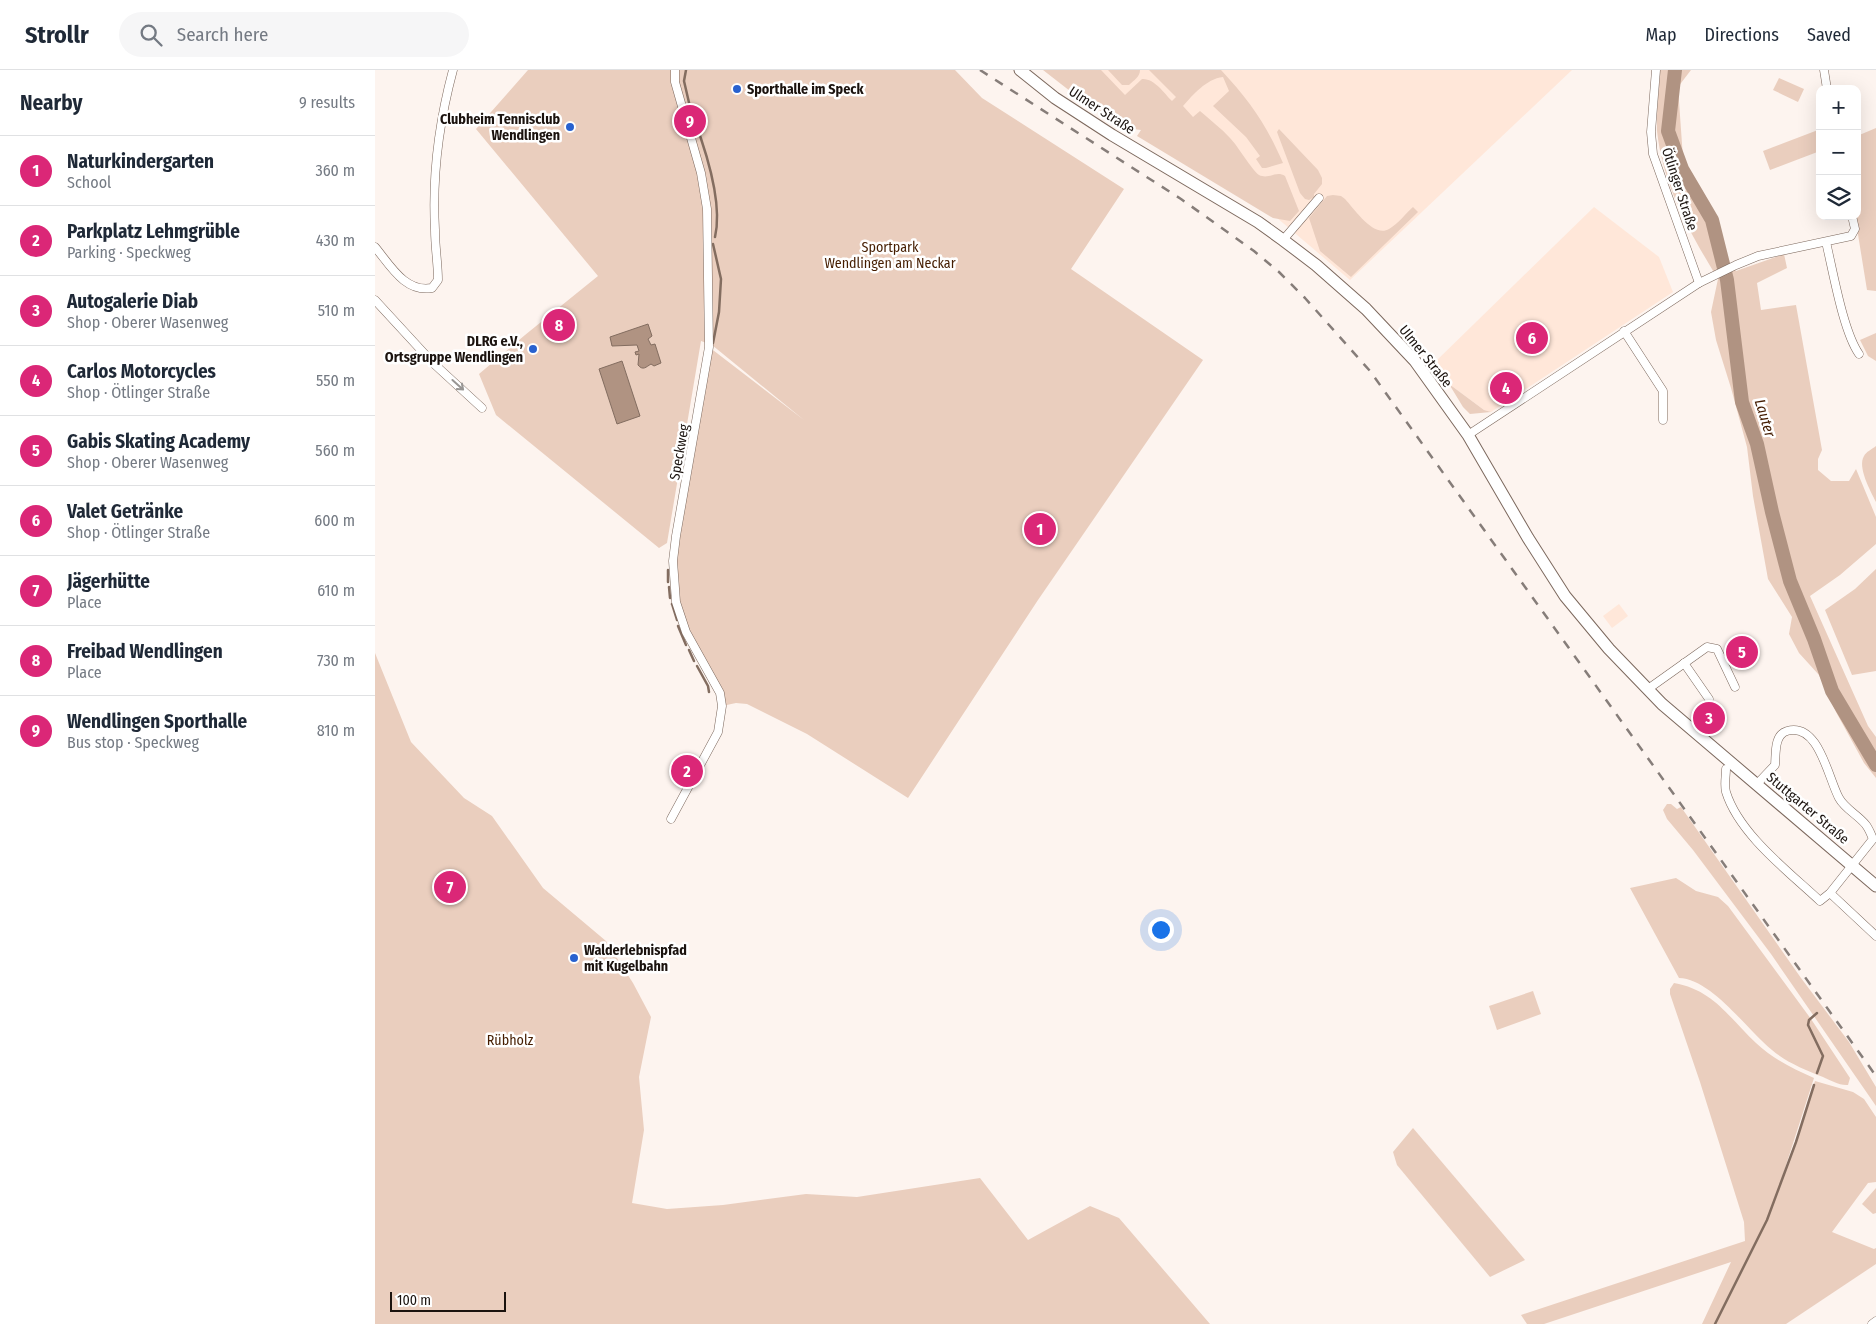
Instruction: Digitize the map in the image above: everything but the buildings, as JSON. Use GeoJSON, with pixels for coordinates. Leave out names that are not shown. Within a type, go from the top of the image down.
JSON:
{"type":"FeatureCollection","features":[{"type":"Feature","properties":{"kind":"main road","name":"Ulmer Straße"},"geometry":{"type":"LineString","coordinates":[[1020,70],[1055,98],[1112,135],[1250,217],[1316,265],[1367,309],[1415,361],[1468,435],[1528,538],[1565,596],[1609,649],[1662,704],[1719,753]]}},
{"type":"Feature","properties":{"kind":"main road","name":"Stuttgarter Straße"},"geometry":{"type":"LineString","coordinates":[[1719,753],[1876,886]]}},
{"type":"Feature","properties":{"kind":"street"},"geometry":{"type":"LineString","coordinates":[[375,247],[401,278],[412,287],[423,290],[432,288],[438,280],[435,231],[435,161],[446,96],[453,70]]}},
{"type":"Feature","properties":{"kind":"street","name":"Speckweg"},"geometry":{"type":"LineString","coordinates":[[671,819],[719,732],[722,706],[720,693],[686,632],[676,602],[673,561],[707,356],[709,320],[707,209],[701,173],[675,82],[675,70]]}},
{"type":"Feature","properties":{"kind":"street","name":"Ötlinger Straße"},"geometry":{"type":"LineString","coordinates":[[1656,70],[1651,132],[1653,154],[1699,283]]}},
{"type":"Feature","properties":{"kind":"street"},"geometry":{"type":"LineString","coordinates":[[1824,70],[1826,85]]}},
{"type":"Feature","properties":{"kind":"street"},"geometry":{"type":"LineString","coordinates":[[1283,240],[1319,198]]}},
{"type":"Feature","properties":{"kind":"street"},"geometry":{"type":"LineString","coordinates":[[1468,435],[1624,331],[1711,276],[1758,256],[1851,236],[1854,233],[1852,220]]}},
{"type":"Feature","properties":{"kind":"street"},"geometry":{"type":"LineString","coordinates":[[1826,242],[1842,308],[1853,345],[1859,354]]}},
{"type":"Feature","properties":{"kind":"street"},"geometry":{"type":"LineString","coordinates":[[375,300],[433,363],[482,408]]}},
{"type":"Feature","properties":{"kind":"street"},"geometry":{"type":"LineString","coordinates":[[1624,331],[1663,391],[1663,420]]}},
{"type":"Feature","properties":{"kind":"street"},"geometry":{"type":"LineString","coordinates":[[1648,689],[1707,647],[1717,649],[1735,687]]}},
{"type":"Feature","properties":{"kind":"street"},"geometry":{"type":"LineString","coordinates":[[1684,663],[1709,699]]}},
{"type":"Feature","properties":{"kind":"street"},"geometry":{"type":"LineString","coordinates":[[1726,769],[1725,790],[1734,811],[1758,842],[1821,901],[1830,893],[1873,839],[1867,826],[1840,800],[1822,754],[1808,734],[1799,730],[1782,734],[1776,744],[1775,765],[1757,784]]}},
{"type":"Feature","properties":{"kind":"street"},"geometry":{"type":"LineString","coordinates":[[1830,893],[1876,936]]}},
{"type":"Feature","properties":{"kind":"street"},"geometry":{"type":"LineString","coordinates":[[1872,1324],[1876,1321]]}},
{"type":"Feature","properties":{"kind":"shaded area"},"geometry":{"type":"Polygon","coordinates":[[[1047,70],[1572,70],[1350,280],[1249,194],[1047,70]]]}},
{"type":"Feature","properties":{"kind":"shaded area"},"geometry":{"type":"Polygon","coordinates":[[[1594,207],[1659,257],[1673,292],[1491,412],[1484,410],[1449,384],[1434,363],[1594,207]]]}},
{"type":"Feature","properties":{"kind":"shaded area"},"geometry":{"type":"Polygon","coordinates":[[[648,324],[652,336],[648,339],[651,345],[655,344],[661,363],[654,366],[651,364],[643,368],[638,365],[639,354],[636,355],[635,352],[639,351],[637,345],[612,346],[610,337],[648,324]]]}},
{"type":"Feature","properties":{"kind":"shaded area"},"geometry":{"type":"Polygon","coordinates":[[[622,361],[640,416],[617,424],[599,369],[622,361]]]}},
{"type":"Feature","properties":{"kind":"shaded area"},"geometry":{"type":"Polygon","coordinates":[[[1619,604],[1628,616],[1612,628],[1603,616],[1619,604]]]}},
{"type":"Feature","properties":{"kind":"green space","name":"Sportpark Wendlingen am Neckar"},"geometry":{"type":"Polygon","coordinates":[[[528,70],[955,70],[982,98],[1124,189],[1071,269],[1203,360],[1038,600],[908,798],[807,734],[747,704],[736,703],[722,706],[720,693],[686,632],[676,602],[673,561],[709,347],[804,420],[712,345],[701,341],[667,543],[659,548],[496,415],[479,374],[598,276],[476,129],[528,70]]]}},
{"type":"Feature","properties":{"kind":"green space"},"geometry":{"type":"Polygon","coordinates":[[[1043,70],[1101,70],[1125,95],[1142,79],[1146,79],[1159,87],[1172,101],[1176,97],[1149,70],[1221,70],[1241,92],[1256,114],[1270,136],[1283,163],[1262,168],[1256,159],[1260,156],[1246,137],[1213,106],[1229,91],[1223,77],[1206,84],[1183,106],[1193,117],[1200,111],[1227,134],[1259,175],[1282,174],[1285,176],[1299,211],[1290,221],[1273,218],[1137,136],[1141,130],[1127,128],[1070,91],[1043,70]]]}},
{"type":"Feature","properties":{"kind":"green space"},"geometry":{"type":"Polygon","coordinates":[[[1108,70],[1140,70],[1140,72],[1138,77],[1129,85],[1122,85],[1108,70]]]}},
{"type":"Feature","properties":{"kind":"green space"},"geometry":{"type":"Polygon","coordinates":[[[1660,70],[1691,70],[1678,87],[1683,158],[1709,202],[1728,261],[1736,271],[1784,254],[1787,268],[1757,283],[1761,310],[1796,305],[1822,450],[1818,459],[1818,470],[1831,481],[1849,481],[1856,469],[1876,517],[1876,544],[1840,575],[1810,596],[1868,726],[1876,737],[1876,778],[1864,763],[1836,712],[1819,675],[1799,653],[1789,634],[1792,617],[1768,579],[1753,496],[1747,447],[1716,340],[1711,312],[1718,279],[1679,208],[1665,171],[1660,151],[1657,131],[1657,109],[1660,70]]]}},
{"type":"Feature","properties":{"kind":"green space"},"geometry":{"type":"Polygon","coordinates":[[[1779,78],[1804,89],[1798,102],[1773,90],[1779,78]]]}},
{"type":"Feature","properties":{"kind":"green space"},"geometry":{"type":"Polygon","coordinates":[[[1876,128],[1876,291],[1867,290],[1856,220],[1861,220],[1861,134],[1876,128]]]}},
{"type":"Feature","properties":{"kind":"green space"},"geometry":{"type":"Polygon","coordinates":[[[1279,129],[1318,170],[1322,178],[1322,184],[1314,194],[1314,197],[1309,200],[1305,199],[1300,193],[1277,132],[1279,129]]]}},
{"type":"Feature","properties":{"kind":"green space"},"geometry":{"type":"Polygon","coordinates":[[[1816,131],[1816,153],[1770,170],[1763,151],[1816,131]]]}},
{"type":"Feature","properties":{"kind":"green space"},"geometry":{"type":"Polygon","coordinates":[[[1327,196],[1341,196],[1345,199],[1365,222],[1377,230],[1389,229],[1413,207],[1418,212],[1351,277],[1320,251],[1309,218],[1327,196]]]}},
{"type":"Feature","properties":{"kind":"green space"},"geometry":{"type":"Polygon","coordinates":[[[1876,333],[1876,361],[1868,356],[1860,340],[1876,333]]]}},
{"type":"Feature","properties":{"kind":"green space"},"geometry":{"type":"Polygon","coordinates":[[[1449,384],[1484,410],[1491,412],[1470,414],[1463,407],[1449,384]]]}},
{"type":"Feature","properties":{"kind":"green space"},"geometry":{"type":"Polygon","coordinates":[[[1876,446],[1876,502],[1865,479],[1862,461],[1865,455],[1876,446]]]}},
{"type":"Feature","properties":{"kind":"green space"},"geometry":{"type":"Polygon","coordinates":[[[1876,569],[1876,671],[1852,675],[1825,610],[1855,589],[1876,569]]]}},
{"type":"Feature","properties":{"kind":"green space","name":"Rübholz"},"geometry":{"type":"Polygon","coordinates":[[[375,653],[411,742],[464,798],[492,816],[543,888],[606,941],[633,983],[651,1017],[639,1077],[644,1130],[632,1203],[667,1209],[723,1205],[806,1194],[857,1197],[980,1178],[1028,1240],[1090,1206],[1119,1218],[1210,1324],[375,1324],[375,653]]]}},
{"type":"Feature","properties":{"kind":"green space"},"geometry":{"type":"Polygon","coordinates":[[[1667,804],[1671,804],[1677,809],[1681,807],[1801,978],[1849,1042],[1876,1087],[1876,1106],[1771,954],[1693,850],[1667,819],[1663,810],[1667,804]]]}},
{"type":"Feature","properties":{"kind":"green space"},"geometry":{"type":"Polygon","coordinates":[[[1676,878],[1696,891],[1718,897],[1728,906],[1811,1019],[1850,1078],[1848,1085],[1842,1085],[1803,1069],[1783,1058],[1762,1041],[1716,996],[1704,987],[1679,978],[1630,888],[1676,878]]]}},
{"type":"Feature","properties":{"kind":"green space"},"geometry":{"type":"Polygon","coordinates":[[[1674,983],[1700,992],[1710,998],[1769,1054],[1814,1078],[1777,1193],[1815,1081],[1853,1092],[1864,1099],[1876,1117],[1876,1182],[1868,1183],[1832,1232],[1874,1249],[1876,1248],[1876,1264],[1786,1324],[1702,1324],[1731,1262],[1544,1324],[1527,1324],[1521,1315],[1745,1241],[1744,1222],[1670,994],[1670,989],[1674,983]]]}},
{"type":"Feature","properties":{"kind":"green space"},"geometry":{"type":"Polygon","coordinates":[[[1533,991],[1541,1014],[1497,1030],[1489,1006],[1533,991]]]}},
{"type":"Feature","properties":{"kind":"green space"},"geometry":{"type":"Polygon","coordinates":[[[1413,1128],[1525,1260],[1490,1277],[1397,1165],[1393,1152],[1413,1128]]]}},
{"type":"Feature","properties":{"kind":"green space"},"geometry":{"type":"Polygon","coordinates":[[[1876,1188],[1876,1213],[1873,1214],[1862,1204],[1876,1188]]]}},
{"type":"Feature","properties":{"kind":"waterway"},"geometry":{"type":"LineString","coordinates":[[686,70],[684,81],[690,107]]}},
{"type":"Feature","properties":{"kind":"waterway","name":"Lauter"},"geometry":{"type":"LineString","coordinates":[[1675,70],[1668,131],[1682,169],[1712,220],[1727,280],[1742,402],[1757,444],[1790,581],[1814,639],[1832,691],[1876,765]]}},
{"type":"Feature","properties":{"kind":"waterway"},"geometry":{"type":"LineString","coordinates":[[694,119],[708,161],[715,193],[717,209],[715,237]]}},
{"type":"Feature","properties":{"kind":"waterway"},"geometry":{"type":"LineString","coordinates":[[713,244],[721,279],[719,312],[713,343]]}},
{"type":"Feature","properties":{"kind":"waterway"},"geometry":{"type":"LineString","coordinates":[[668,570],[668,582]]}},
{"type":"Feature","properties":{"kind":"waterway"},"geometry":{"type":"LineString","coordinates":[[669,587],[670,598]]}},
{"type":"Feature","properties":{"kind":"waterway"},"geometry":{"type":"LineString","coordinates":[[672,604],[677,620]]}},
{"type":"Feature","properties":{"kind":"waterway"},"geometry":{"type":"LineString","coordinates":[[678,626],[686,645]]}},
{"type":"Feature","properties":{"kind":"waterway"},"geometry":{"type":"LineString","coordinates":[[689,650],[694,661]]}},
{"type":"Feature","properties":{"kind":"waterway"},"geometry":{"type":"LineString","coordinates":[[697,666],[708,686],[709,692]]}},
{"type":"Feature","properties":{"kind":"waterway"},"geometry":{"type":"LineString","coordinates":[[1817,1013],[1809,1020],[1808,1025],[1823,1056],[1817,1073]]}},
{"type":"Feature","properties":{"kind":"waterway"},"geometry":{"type":"LineString","coordinates":[[1715,1324],[1767,1220],[1796,1142],[1814,1085]]}},
{"type":"Feature","properties":{"kind":"railway"},"geometry":{"type":"LineString","coordinates":[[980,70],[1181,199],[1254,251],[1305,298],[1370,371],[1876,1076]]}},
{"type":"Feature","properties":{"kind":"place","name":"Sporthalle im Speck"},"geometry":{"type":"Point","coordinates":[737,89]}},
{"type":"Feature","properties":{"kind":"place","name":"Wendlingen Sporthalle"},"geometry":{"type":"Point","coordinates":[690,121]}},
{"type":"Feature","properties":{"kind":"place","name":"Clubheim Tennisclub Wendlingen"},"geometry":{"type":"Point","coordinates":[570,127]}},
{"type":"Feature","properties":{"kind":"place","name":"Freibad Wendlingen"},"geometry":{"type":"Point","coordinates":[559,325]}},
{"type":"Feature","properties":{"kind":"place","name":"Valet Getränke"},"geometry":{"type":"Point","coordinates":[1532,338]}},
{"type":"Feature","properties":{"kind":"place","name":"DLRG e.V., Ortsgruppe Wendlingen"},"geometry":{"type":"Point","coordinates":[533,349]}},
{"type":"Feature","properties":{"kind":"place","name":"Carlos Motorcycles"},"geometry":{"type":"Point","coordinates":[1506,388]}},
{"type":"Feature","properties":{"kind":"place","name":"Naturkindergarten"},"geometry":{"type":"Point","coordinates":[1040,529]}},
{"type":"Feature","properties":{"kind":"place","name":"Gabis Skating Academy"},"geometry":{"type":"Point","coordinates":[1742,652]}},
{"type":"Feature","properties":{"kind":"place","name":"Autogalerie Diab"},"geometry":{"type":"Point","coordinates":[1709,718]}},
{"type":"Feature","properties":{"kind":"place","name":"Parkplatz Lehmgrüble"},"geometry":{"type":"Point","coordinates":[687,771]}},
{"type":"Feature","properties":{"kind":"place","name":"Jägerhütte"},"geometry":{"type":"Point","coordinates":[450,887]}},
{"type":"Feature","properties":{"kind":"place","name":"Walderlebnispfad mit Kugelbahn"},"geometry":{"type":"Point","coordinates":[574,958]}}]}
